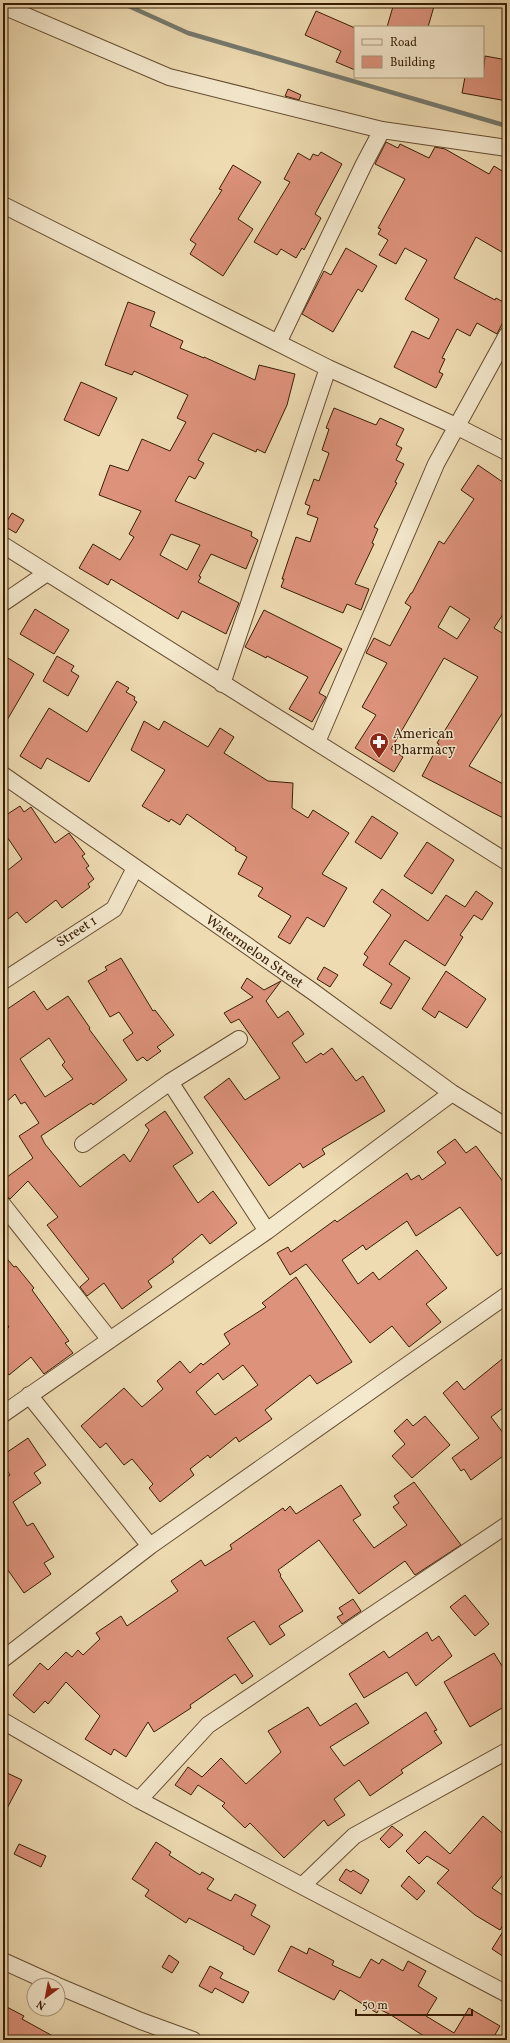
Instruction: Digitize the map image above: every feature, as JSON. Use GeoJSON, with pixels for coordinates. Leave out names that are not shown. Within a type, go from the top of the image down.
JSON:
{"type":"FeatureCollection","features":[{"type":"Feature","properties":{"kind":"street"},"geometry":{"type":"LineString","coordinates":[[3,6],[169,77],[382,130],[507,148]]}},
{"type":"Feature","properties":{"kind":"street"},"geometry":{"type":"LineString","coordinates":[[278,343],[364,164],[382,130]]}},
{"type":"Feature","properties":{"kind":"street"},"geometry":{"type":"LineString","coordinates":[[3,205],[328,368],[456,426],[507,452]]}},
{"type":"Feature","properties":{"kind":"street"},"geometry":{"type":"LineString","coordinates":[[317,742],[436,464],[456,426],[477,393],[507,336]]}},
{"type":"Feature","properties":{"kind":"street"},"geometry":{"type":"LineString","coordinates":[[222,684],[328,368]]}},
{"type":"Feature","properties":{"kind":"street"},"geometry":{"type":"LineString","coordinates":[[3,545],[507,862]]}},
{"type":"Feature","properties":{"kind":"street"},"geometry":{"type":"LineString","coordinates":[[3,603],[47,573]]}},
{"type":"Feature","properties":{"kind":"street","name":"Watermelon Street"},"geometry":{"type":"LineString","coordinates":[[3,775],[312,991],[452,1093],[507,1127]]}},
{"type":"Feature","properties":{"kind":"street","name":"Street 1"},"geometry":{"type":"LineString","coordinates":[[3,981],[114,909],[135,868]]}},
{"type":"Feature","properties":{"kind":"street"},"geometry":{"type":"LineString","coordinates":[[83,1144],[170,1082],[240,1039]]}},
{"type":"Feature","properties":{"kind":"street"},"geometry":{"type":"LineString","coordinates":[[170,1082],[268,1231]]}},
{"type":"Feature","properties":{"kind":"street"},"geometry":{"type":"LineString","coordinates":[[3,1414],[268,1231],[452,1093]]}},
{"type":"Feature","properties":{"kind":"street"},"geometry":{"type":"LineString","coordinates":[[3,1204],[110,1340]]}},
{"type":"Feature","properties":{"kind":"street"},"geometry":{"type":"LineString","coordinates":[[3,1659],[150,1546],[507,1294]]}},
{"type":"Feature","properties":{"kind":"street"},"geometry":{"type":"LineString","coordinates":[[29,1395],[150,1546]]}},
{"type":"Feature","properties":{"kind":"street"},"geometry":{"type":"LineString","coordinates":[[139,1800],[208,1725],[507,1525]]}},
{"type":"Feature","properties":{"kind":"street"},"geometry":{"type":"LineString","coordinates":[[3,1721],[139,1800],[303,1885],[507,1994]]}},
{"type":"Feature","properties":{"kind":"street"},"geometry":{"type":"LineString","coordinates":[[303,1885],[354,1836],[507,1751]]}},
{"type":"Feature","properties":{"kind":"street"},"geometry":{"type":"LineString","coordinates":[[3,1961],[39,1977]]}},
{"type":"Feature","properties":{"kind":"street"},"geometry":{"type":"LineString","coordinates":[[66,1989],[141,2021],[193,2040]]}},
{"type":"Feature","properties":{"kind":"building"},"geometry":{"type":"Polygon","coordinates":[[[394,3],[435,3],[428,26],[387,26],[394,3]]]}},
{"type":"Feature","properties":{"kind":"building"},"geometry":{"type":"Polygon","coordinates":[[[316,11],[354,28],[354,70],[336,62],[341,51],[305,35],[316,11]]]}},
{"type":"Feature","properties":{"kind":"building"},"geometry":{"type":"Polygon","coordinates":[[[485,56],[507,60],[507,101],[462,93],[465,78],[484,78],[485,56]]]}},
{"type":"Feature","properties":{"kind":"building"},"geometry":{"type":"Polygon","coordinates":[[[288,89],[301,95],[299,100],[285,96],[288,89]]]}},
{"type":"Feature","properties":{"kind":"building"},"geometry":{"type":"Polygon","coordinates":[[[386,142],[398,148],[400,144],[429,158],[435,147],[445,149],[489,174],[494,166],[507,174],[507,255],[476,237],[454,278],[495,300],[496,298],[507,304],[507,314],[497,334],[477,323],[470,336],[457,329],[442,358],[445,359],[439,372],[443,374],[436,388],[394,367],[412,331],[429,339],[439,319],[405,299],[427,260],[405,248],[396,264],[379,255],[388,240],[378,234],[381,229],[378,228],[405,179],[375,164],[386,142]]]}},
{"type":"Feature","properties":{"kind":"building"},"geometry":{"type":"Polygon","coordinates":[[[321,152],[342,164],[315,214],[321,218],[304,250],[302,248],[296,258],[281,249],[277,255],[254,242],[290,182],[284,179],[298,153],[310,160],[313,154],[318,156],[321,152]]]}},
{"type":"Feature","properties":{"kind":"building"},"geometry":{"type":"Polygon","coordinates":[[[233,165],[261,182],[238,219],[253,229],[223,276],[190,254],[196,244],[190,240],[222,190],[219,189],[233,165]]]}},
{"type":"Feature","properties":{"kind":"building"},"geometry":{"type":"Polygon","coordinates":[[[346,248],[377,266],[362,292],[358,289],[333,332],[302,314],[324,271],[331,275],[346,248]]]}},
{"type":"Feature","properties":{"kind":"building"},"geometry":{"type":"Polygon","coordinates":[[[128,302],[155,312],[150,326],[183,341],[180,348],[255,380],[259,365],[295,374],[287,405],[265,453],[257,449],[256,452],[213,433],[198,460],[204,463],[195,479],[189,476],[175,501],[252,532],[251,536],[258,540],[246,569],[211,554],[199,576],[201,577],[198,582],[239,603],[226,634],[182,611],[178,619],[111,579],[108,585],[79,568],[93,544],[120,560],[134,537],[129,534],[141,511],[99,495],[110,465],[128,471],[142,439],[170,451],[186,422],[177,418],[188,395],[134,371],[132,375],[105,365],[128,302]],[[171,534],[160,555],[187,570],[200,545],[171,534]]]}},
{"type":"Feature","properties":{"kind":"building"},"geometry":{"type":"Polygon","coordinates":[[[81,382],[117,398],[99,436],[64,420],[81,382]]]}},
{"type":"Feature","properties":{"kind":"building"},"geometry":{"type":"Polygon","coordinates":[[[334,408],[376,425],[380,418],[404,429],[396,445],[402,448],[396,460],[404,464],[395,482],[397,483],[374,527],[378,529],[372,543],[374,544],[355,584],[369,589],[361,610],[347,604],[343,613],[281,587],[284,579],[282,579],[296,537],[310,542],[318,518],[307,514],[310,506],[305,504],[314,479],[319,481],[329,453],[322,450],[329,429],[326,428],[334,408]]]}},
{"type":"Feature","properties":{"kind":"building"},"geometry":{"type":"Polygon","coordinates":[[[478,465],[507,485],[507,608],[494,628],[507,636],[507,706],[469,766],[507,786],[507,820],[422,776],[439,744],[437,743],[478,677],[444,658],[391,749],[403,757],[394,772],[355,748],[376,715],[362,707],[387,663],[366,653],[374,638],[390,646],[411,607],[405,603],[412,593],[439,541],[444,544],[474,499],[461,490],[478,465]],[[450,606],[438,627],[457,639],[470,619],[450,606]]]}},
{"type":"Feature","properties":{"kind":"building"},"geometry":{"type":"Polygon","coordinates":[[[12,513],[24,520],[16,533],[4,526],[12,513]]]}},
{"type":"Feature","properties":{"kind":"building"},"geometry":{"type":"Polygon","coordinates":[[[35,609],[69,630],[54,654],[20,634],[35,609]]]}},
{"type":"Feature","properties":{"kind":"building"},"geometry":{"type":"Polygon","coordinates":[[[264,610],[342,649],[319,693],[326,697],[312,722],[289,709],[308,677],[267,656],[266,658],[245,647],[264,610]]]}},
{"type":"Feature","properties":{"kind":"building"},"geometry":{"type":"Polygon","coordinates":[[[3,655],[34,674],[3,727],[3,655]]]}},
{"type":"Feature","properties":{"kind":"building"},"geometry":{"type":"Polygon","coordinates":[[[57,656],[74,666],[71,671],[79,676],[68,696],[43,681],[57,656]]]}},
{"type":"Feature","properties":{"kind":"building"},"geometry":{"type":"Polygon","coordinates":[[[117,681],[129,688],[126,692],[135,697],[134,700],[137,702],[89,782],[47,758],[41,769],[20,756],[49,708],[87,732],[117,681]]]}},
{"type":"Feature","properties":{"kind":"building"},"geometry":{"type":"Polygon","coordinates":[[[144,721],[159,730],[164,721],[208,747],[220,728],[234,737],[224,753],[268,781],[293,783],[292,808],[308,818],[313,810],[349,833],[322,874],[347,888],[324,927],[307,917],[290,944],[278,937],[291,916],[258,896],[263,888],[238,874],[247,857],[235,850],[236,848],[187,814],[180,825],[171,819],[169,822],[142,806],[165,770],[131,750],[144,721]]]}},
{"type":"Feature","properties":{"kind":"building"},"geometry":{"type":"Polygon","coordinates":[[[20,806],[24,812],[31,807],[55,843],[69,833],[85,854],[82,856],[89,866],[86,868],[94,879],[88,884],[90,887],[62,908],[56,900],[26,923],[17,912],[3,923],[3,874],[22,859],[3,831],[3,817],[20,806]]]}},
{"type":"Feature","properties":{"kind":"building"},"geometry":{"type":"Polygon","coordinates":[[[372,816],[398,833],[381,859],[355,842],[372,816]]]}},
{"type":"Feature","properties":{"kind":"building"},"geometry":{"type":"Polygon","coordinates":[[[427,842],[454,860],[432,894],[404,876],[427,842]]]}},
{"type":"Feature","properties":{"kind":"building"},"geometry":{"type":"Polygon","coordinates":[[[382,889],[428,921],[446,895],[465,907],[476,891],[493,903],[482,920],[474,915],[460,935],[463,937],[445,966],[405,940],[389,964],[410,978],[391,1009],[380,1003],[392,984],[363,965],[368,957],[364,954],[391,915],[373,902],[382,889]]]}},
{"type":"Feature","properties":{"kind":"building"},"geometry":{"type":"Polygon","coordinates":[[[121,958],[153,1011],[155,1010],[174,1035],[157,1047],[161,1051],[147,1061],[143,1057],[137,1061],[123,1040],[133,1033],[119,1012],[110,1017],[88,981],[107,970],[105,967],[121,958]]]}},
{"type":"Feature","properties":{"kind":"building"},"geometry":{"type":"Polygon","coordinates":[[[324,967],[338,975],[330,987],[317,979],[324,967]]]}},
{"type":"Feature","properties":{"kind":"building"},"geometry":{"type":"Polygon","coordinates":[[[446,971],[486,999],[467,1028],[439,1011],[435,1018],[422,1009],[446,971]]]}},
{"type":"Feature","properties":{"kind":"building"},"geometry":{"type":"Polygon","coordinates":[[[247,978],[264,990],[281,981],[266,1001],[278,1018],[288,1011],[304,1034],[292,1043],[306,1063],[321,1053],[323,1055],[332,1048],[356,1081],[363,1076],[385,1111],[322,1149],[325,1154],[303,1168],[300,1163],[269,1186],[204,1097],[229,1078],[245,1100],[280,1078],[239,1019],[231,1023],[224,1013],[253,997],[241,988],[247,978]]]}},
{"type":"Feature","properties":{"kind":"building"},"geometry":{"type":"Polygon","coordinates":[[[34,991],[47,1010],[68,996],[90,1028],[89,1029],[127,1080],[93,1105],[91,1103],[41,1136],[45,1144],[80,1187],[124,1154],[130,1162],[149,1130],[145,1125],[165,1111],[193,1153],[173,1166],[198,1203],[213,1191],[237,1223],[210,1244],[202,1234],[172,1259],[174,1262],[148,1281],[152,1287],[122,1309],[104,1283],[87,1296],[80,1287],[89,1279],[47,1225],[58,1217],[28,1181],[10,1199],[3,1192],[3,1180],[33,1158],[19,1136],[39,1123],[25,1102],[21,1104],[15,1094],[3,1105],[3,1012],[34,991]],[[49,1038],[20,1059],[45,1097],[73,1079],[62,1065],[65,1062],[49,1038]]]}},
{"type":"Feature","properties":{"kind":"building"},"geometry":{"type":"Polygon","coordinates":[[[455,1139],[466,1153],[476,1146],[507,1187],[507,1249],[497,1256],[460,1207],[416,1236],[407,1221],[366,1250],[363,1245],[342,1260],[358,1284],[373,1272],[379,1280],[417,1250],[447,1288],[426,1304],[441,1322],[409,1347],[392,1326],[370,1343],[306,1264],[290,1275],[277,1253],[288,1247],[291,1252],[335,1220],[337,1222],[407,1173],[411,1180],[419,1175],[422,1180],[446,1163],[437,1152],[455,1139]]]}},
{"type":"Feature","properties":{"kind":"building"},"geometry":{"type":"Polygon","coordinates":[[[3,1254],[14,1267],[16,1266],[34,1288],[32,1290],[69,1341],[65,1343],[73,1353],[44,1374],[31,1357],[9,1375],[3,1367],[3,1332],[9,1327],[3,1318],[3,1254]]]}},
{"type":"Feature","properties":{"kind":"building"},"geometry":{"type":"Polygon","coordinates":[[[296,1277],[352,1362],[317,1384],[310,1375],[265,1410],[272,1419],[239,1442],[236,1437],[210,1458],[208,1455],[190,1469],[194,1475],[160,1502],[149,1488],[153,1484],[132,1459],[124,1465],[106,1443],[100,1448],[81,1426],[124,1388],[142,1407],[163,1389],[157,1381],[180,1361],[190,1373],[201,1363],[203,1365],[230,1344],[224,1334],[266,1307],[262,1303],[296,1277]],[[243,1365],[223,1380],[218,1373],[196,1392],[215,1415],[258,1385],[243,1365]]]}},
{"type":"Feature","properties":{"kind":"building"},"geometry":{"type":"Polygon","coordinates":[[[507,1355],[507,1405],[491,1417],[507,1438],[507,1453],[471,1480],[464,1469],[461,1471],[452,1458],[479,1438],[443,1393],[457,1381],[464,1390],[507,1355]]]}},
{"type":"Feature","properties":{"kind":"building"},"geometry":{"type":"Polygon","coordinates":[[[425,1416],[450,1445],[412,1478],[392,1456],[405,1444],[394,1431],[407,1419],[413,1426],[425,1416]]]}},
{"type":"Feature","properties":{"kind":"building"},"geometry":{"type":"Polygon","coordinates":[[[28,1438],[46,1465],[34,1473],[41,1483],[13,1502],[27,1526],[33,1523],[54,1557],[44,1563],[51,1574],[24,1593],[3,1563],[3,1479],[10,1475],[3,1465],[3,1455],[28,1438]]]}},
{"type":"Feature","properties":{"kind":"building"},"geometry":{"type":"Polygon","coordinates":[[[414,1482],[461,1545],[415,1575],[405,1561],[359,1594],[319,1540],[278,1570],[281,1575],[280,1576],[303,1611],[279,1626],[285,1635],[270,1645],[254,1621],[227,1638],[253,1676],[242,1684],[235,1674],[190,1705],[191,1708],[154,1732],[148,1722],[126,1757],[114,1749],[111,1755],[85,1739],[100,1716],[66,1682],[48,1704],[45,1701],[34,1713],[13,1695],[40,1663],[48,1670],[66,1652],[72,1657],[78,1650],[83,1655],[100,1639],[96,1633],[121,1616],[127,1626],[178,1591],[171,1581],[201,1560],[205,1566],[232,1549],[230,1545],[283,1508],[285,1511],[290,1506],[296,1514],[341,1485],[361,1515],[353,1520],[374,1548],[407,1525],[393,1507],[399,1503],[394,1496],[414,1482]]]}},
{"type":"Feature","properties":{"kind":"building"},"geometry":{"type":"Polygon","coordinates":[[[465,1595],[489,1624],[475,1636],[450,1607],[465,1595]]]}},
{"type":"Feature","properties":{"kind":"building"},"geometry":{"type":"Polygon","coordinates":[[[353,1599],[361,1611],[342,1624],[337,1617],[343,1614],[339,1608],[353,1599]]]}},
{"type":"Feature","properties":{"kind":"building"},"geometry":{"type":"Polygon","coordinates":[[[427,1632],[432,1641],[439,1636],[452,1656],[416,1686],[407,1672],[364,1698],[349,1674],[384,1651],[389,1658],[427,1632]]]}},
{"type":"Feature","properties":{"kind":"building"},"geometry":{"type":"Polygon","coordinates":[[[494,1653],[507,1674],[507,1705],[470,1727],[444,1682],[494,1653]]]}},
{"type":"Feature","properties":{"kind":"building"},"geometry":{"type":"Polygon","coordinates":[[[356,1703],[369,1723],[330,1747],[344,1766],[426,1712],[437,1730],[434,1731],[442,1743],[401,1770],[403,1773],[370,1796],[359,1780],[334,1799],[345,1815],[328,1826],[324,1820],[284,1858],[250,1823],[245,1828],[222,1806],[225,1803],[198,1785],[191,1795],[175,1785],[188,1767],[202,1777],[221,1758],[246,1784],[281,1752],[268,1731],[308,1707],[320,1726],[356,1703]]]}},
{"type":"Feature","properties":{"kind":"building"},"geometry":{"type":"Polygon","coordinates":[[[3,1771],[22,1780],[3,1816],[3,1771]]]}},
{"type":"Feature","properties":{"kind":"building"},"geometry":{"type":"Polygon","coordinates":[[[483,1816],[507,1837],[507,1870],[492,1888],[507,1898],[507,1918],[500,1930],[475,1915],[437,1883],[449,1870],[427,1856],[419,1864],[406,1851],[425,1831],[450,1854],[483,1816]]]}},
{"type":"Feature","properties":{"kind":"building"},"geometry":{"type":"Polygon","coordinates":[[[392,1826],[403,1835],[389,1848],[380,1839],[392,1826]]]}},
{"type":"Feature","properties":{"kind":"building"},"geometry":{"type":"Polygon","coordinates":[[[156,1842],[171,1852],[169,1855],[200,1875],[202,1872],[214,1879],[207,1889],[231,1901],[235,1894],[256,1905],[251,1915],[270,1926],[254,1955],[243,1949],[244,1947],[189,1918],[186,1923],[145,1896],[149,1890],[132,1879],[156,1842]]]}},
{"type":"Feature","properties":{"kind":"building"},"geometry":{"type":"Polygon","coordinates":[[[19,1844],[46,1856],[41,1867],[14,1854],[19,1844]]]}},
{"type":"Feature","properties":{"kind":"building"},"geometry":{"type":"Polygon","coordinates":[[[346,1869],[351,1872],[353,1870],[369,1880],[361,1894],[339,1880],[346,1869]]]}},
{"type":"Feature","properties":{"kind":"building"},"geometry":{"type":"Polygon","coordinates":[[[409,1876],[425,1891],[417,1900],[401,1886],[409,1876]]]}},
{"type":"Feature","properties":{"kind":"building"},"geometry":{"type":"Polygon","coordinates":[[[507,1925],[507,1959],[492,1949],[507,1925]]]}},
{"type":"Feature","properties":{"kind":"building"},"geometry":{"type":"Polygon","coordinates":[[[291,1946],[307,1954],[309,1948],[334,1961],[332,1965],[360,1978],[371,1959],[379,1964],[382,1959],[403,1971],[408,1961],[426,1971],[418,1986],[437,1998],[426,2016],[454,2033],[469,2008],[500,2026],[492,2040],[430,2040],[391,2015],[379,2009],[377,2013],[340,1990],[334,2000],[278,1971],[291,1946]]]}},
{"type":"Feature","properties":{"kind":"building"},"geometry":{"type":"Polygon","coordinates":[[[169,1955],[179,1962],[172,1973],[162,1967],[169,1955]]]}},
{"type":"Feature","properties":{"kind":"building"},"geometry":{"type":"Polygon","coordinates":[[[210,1966],[223,1973],[220,1978],[249,1992],[243,2003],[215,1988],[212,1993],[199,1986],[210,1966]]]}},
{"type":"Feature","properties":{"kind":"building"},"geometry":{"type":"Polygon","coordinates":[[[3,2005],[24,2016],[22,2019],[60,2040],[3,2040],[3,2005]]]}},
{"type":"Feature","properties":{"kind":"waterway"},"geometry":{"type":"LineString","coordinates":[[122,3],[188,33],[507,126]]}},
{"type":"Feature","properties":{"kind":"place","name":"American Pharmacy"},"geometry":{"type":"Point","coordinates":[379,759]}}]}
